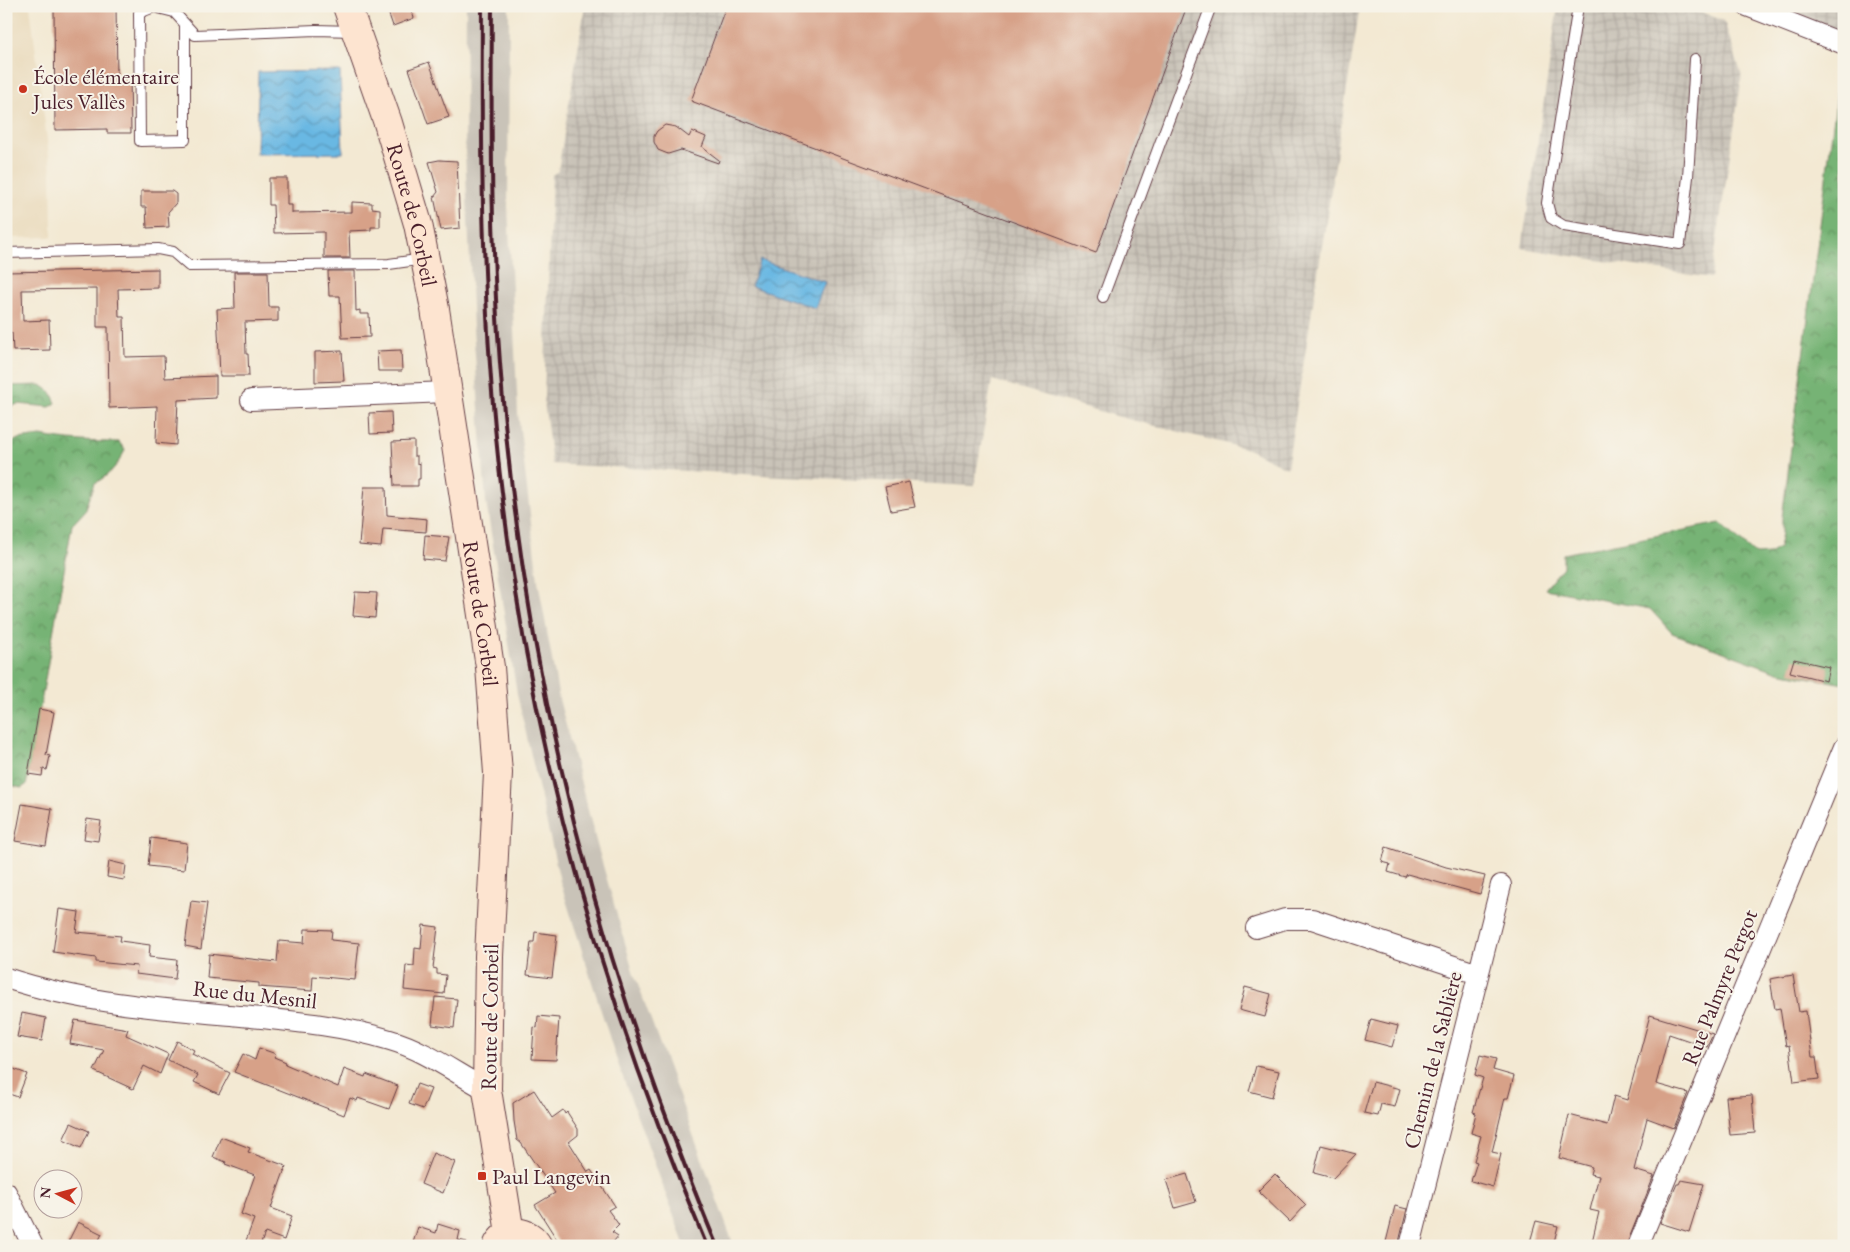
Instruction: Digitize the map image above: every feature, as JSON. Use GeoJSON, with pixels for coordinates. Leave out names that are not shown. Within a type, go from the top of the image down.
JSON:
{"type":"FeatureCollection","features":[{"type":"Feature","properties":{"kind":"main road","name":"Route de Corbeil"},"geometry":{"type":"LineString","coordinates":[[352,18],[388,123],[418,224],[435,309],[490,667],[498,773],[489,956],[487,1090],[504,1240]]}},
{"type":"Feature","properties":{"kind":"main road"},"geometry":{"type":"LineString","coordinates":[[504,1240],[518,1232],[532,1238],[538,1246]]}},
{"type":"Feature","properties":{"kind":"street"},"geometry":{"type":"LineString","coordinates":[[1747,6],[1844,44]]}},
{"type":"Feature","properties":{"kind":"street"},"geometry":{"type":"LineString","coordinates":[[251,400],[447,392]]}},
{"type":"Feature","properties":{"kind":"street","name":"Rue Palmyre Pergot"},"geometry":{"type":"LineString","coordinates":[[1638,1246],[1844,747]]}},
{"type":"Feature","properties":{"kind":"street","name":"Chemin de la Sablière"},"geometry":{"type":"LineString","coordinates":[[1410,1246],[1501,886]]}},
{"type":"Feature","properties":{"kind":"street"},"geometry":{"type":"LineString","coordinates":[[1256,928],[1285,919],[1312,919],[1478,974]]}},
{"type":"Feature","properties":{"kind":"street","name":"Rue du Mesnil"},"geometry":{"type":"LineString","coordinates":[[6,978],[74,997],[312,1023],[362,1032],[392,1040],[418,1050],[487,1090]]}},
{"type":"Feature","properties":{"kind":"street"},"geometry":{"type":"LineString","coordinates":[[6,1192],[33,1246]]}},
{"type":"Feature","properties":{"kind":"lane"},"geometry":{"type":"LineString","coordinates":[[1103,297],[1211,6]]}},
{"type":"Feature","properties":{"kind":"lane"},"geometry":{"type":"LineString","coordinates":[[1578,6],[1548,203],[1550,218],[1564,226],[1680,244],[1688,177],[1695,59]]}},
{"type":"Feature","properties":{"kind":"lane"},"geometry":{"type":"LineString","coordinates":[[185,24],[185,140],[140,140],[139,13],[154,7],[174,12],[185,24],[195,35],[316,30],[352,18]]}},
{"type":"Feature","properties":{"kind":"lane"},"geometry":{"type":"LineString","coordinates":[[6,254],[158,249],[173,252],[189,266],[389,264],[425,259]]}},
{"type":"Feature","properties":{"kind":"shaded area","name":"École élémentaire Jules Vallès"},"geometry":{"type":"Polygon","coordinates":[[[6,6],[30,6],[51,172],[52,237],[6,238],[6,6]]]}},
{"type":"Feature","properties":{"kind":"shaded area"},"geometry":{"type":"Polygon","coordinates":[[[466,6],[509,6],[508,207],[518,413],[538,581],[559,699],[596,841],[633,971],[734,1246],[685,1246],[616,1058],[560,881],[517,694],[486,502],[473,328],[465,152],[466,6]]]}},
{"type":"Feature","properties":{"kind":"shaded area"},"geometry":{"type":"Polygon","coordinates":[[[585,6],[1360,6],[1287,468],[1248,449],[1120,417],[992,380],[974,486],[552,464],[544,400],[552,175],[558,171],[585,6]]]}},
{"type":"Feature","properties":{"kind":"shaded area"},"geometry":{"type":"Polygon","coordinates":[[[1558,6],[1686,6],[1724,21],[1742,76],[1711,278],[1522,248],[1558,6]]]}},
{"type":"Feature","properties":{"kind":"shaded area"},"geometry":{"type":"Polygon","coordinates":[[[1728,6],[1844,6],[1844,48],[1728,6]]]}},
{"type":"Feature","properties":{"kind":"green space"},"geometry":{"type":"Polygon","coordinates":[[[1844,82],[1844,684],[1778,672],[1672,633],[1650,609],[1545,589],[1563,567],[1563,554],[1720,523],[1756,555],[1769,554],[1779,548],[1838,86],[1844,82]]]}},
{"type":"Feature","properties":{"kind":"green space"},"geometry":{"type":"Polygon","coordinates":[[[41,385],[51,392],[56,403],[50,407],[18,404],[6,408],[6,386],[41,385]]]}},
{"type":"Feature","properties":{"kind":"green space"},"geometry":{"type":"Polygon","coordinates":[[[41,436],[80,441],[119,442],[125,450],[113,469],[95,483],[85,511],[72,525],[28,777],[26,785],[21,788],[6,784],[6,446],[18,439],[41,436]]]}},
{"type":"Feature","properties":{"kind":"water"},"geometry":{"type":"Polygon","coordinates":[[[340,71],[343,153],[257,154],[258,72],[340,71]]]}},
{"type":"Feature","properties":{"kind":"water"},"geometry":{"type":"Polygon","coordinates":[[[760,260],[825,282],[815,308],[751,286],[760,260]]]}},
{"type":"Feature","properties":{"kind":"building"},"geometry":{"type":"Polygon","coordinates":[[[54,6],[116,6],[117,78],[130,77],[131,133],[107,133],[107,129],[55,130],[54,6]]]}},
{"type":"Feature","properties":{"kind":"building"},"geometry":{"type":"Polygon","coordinates":[[[386,6],[410,6],[414,18],[393,26],[386,6]]]}},
{"type":"Feature","properties":{"kind":"building"},"geometry":{"type":"Polygon","coordinates":[[[726,6],[1187,6],[1096,253],[691,101],[726,6]]]}},
{"type":"Feature","properties":{"kind":"building"},"geometry":{"type":"Polygon","coordinates":[[[429,62],[449,117],[428,124],[409,69],[429,62]]]}},
{"type":"Feature","properties":{"kind":"building"},"geometry":{"type":"Polygon","coordinates":[[[665,125],[676,127],[689,137],[692,131],[706,137],[702,147],[719,160],[718,163],[681,150],[668,154],[658,150],[654,142],[654,136],[665,125]]]}},
{"type":"Feature","properties":{"kind":"building"},"geometry":{"type":"Polygon","coordinates":[[[439,160],[457,161],[460,228],[441,230],[434,197],[438,192],[429,162],[439,160]]]}},
{"type":"Feature","properties":{"kind":"building"},"geometry":{"type":"Polygon","coordinates":[[[269,178],[287,178],[287,205],[292,205],[292,213],[352,212],[352,202],[372,203],[372,208],[380,209],[380,227],[371,227],[371,230],[349,231],[350,258],[324,258],[324,232],[274,233],[273,205],[269,205],[269,178]]]}},
{"type":"Feature","properties":{"kind":"building"},"geometry":{"type":"Polygon","coordinates":[[[141,191],[172,191],[176,194],[176,203],[168,212],[169,227],[147,228],[146,207],[141,207],[141,191]]]}},
{"type":"Feature","properties":{"kind":"building"},"geometry":{"type":"Polygon","coordinates":[[[158,269],[158,288],[118,289],[119,317],[124,317],[125,357],[164,356],[165,378],[216,376],[216,398],[178,400],[176,445],[156,443],[157,406],[109,408],[108,327],[97,327],[97,289],[22,290],[23,321],[49,320],[50,350],[13,351],[12,333],[6,333],[6,272],[158,269]]]}},
{"type":"Feature","properties":{"kind":"building"},"geometry":{"type":"Polygon","coordinates":[[[328,271],[355,271],[356,311],[360,310],[360,314],[369,314],[370,337],[342,338],[340,296],[329,296],[328,271]]]}},
{"type":"Feature","properties":{"kind":"building"},"geometry":{"type":"Polygon","coordinates":[[[234,272],[268,272],[269,307],[278,307],[278,321],[245,322],[249,376],[220,376],[217,309],[235,308],[234,272]]]}},
{"type":"Feature","properties":{"kind":"building"},"geometry":{"type":"Polygon","coordinates":[[[401,350],[402,371],[378,371],[377,351],[401,350]]]}},
{"type":"Feature","properties":{"kind":"building"},"geometry":{"type":"Polygon","coordinates":[[[342,351],[344,381],[315,382],[315,352],[342,351]]]}},
{"type":"Feature","properties":{"kind":"building"},"geometry":{"type":"Polygon","coordinates":[[[391,412],[392,433],[370,434],[369,413],[391,412]]]}},
{"type":"Feature","properties":{"kind":"building"},"geometry":{"type":"Polygon","coordinates":[[[414,441],[414,456],[417,456],[417,464],[420,463],[418,486],[394,486],[392,442],[414,441]]]}},
{"type":"Feature","properties":{"kind":"building"},"geometry":{"type":"Polygon","coordinates":[[[909,482],[915,507],[891,511],[885,487],[909,482]]]}},
{"type":"Feature","properties":{"kind":"building"},"geometry":{"type":"Polygon","coordinates":[[[364,487],[386,487],[387,515],[427,519],[426,532],[383,529],[381,547],[359,545],[364,487]]]}},
{"type":"Feature","properties":{"kind":"building"},"geometry":{"type":"Polygon","coordinates":[[[425,535],[449,537],[445,561],[423,559],[425,535]]]}},
{"type":"Feature","properties":{"kind":"building"},"geometry":{"type":"Polygon","coordinates":[[[355,592],[377,593],[375,618],[353,616],[355,592]]]}},
{"type":"Feature","properties":{"kind":"building"},"geometry":{"type":"Polygon","coordinates":[[[1794,659],[1829,667],[1826,681],[1790,672],[1794,659]]]}},
{"type":"Feature","properties":{"kind":"building"},"geometry":{"type":"Polygon","coordinates":[[[39,709],[54,712],[46,755],[50,756],[47,770],[43,769],[42,776],[28,774],[39,709]]]}},
{"type":"Feature","properties":{"kind":"building"},"geometry":{"type":"Polygon","coordinates":[[[22,804],[52,809],[46,846],[15,841],[22,804]]]}},
{"type":"Feature","properties":{"kind":"building"},"geometry":{"type":"Polygon","coordinates":[[[87,819],[101,821],[98,841],[84,839],[87,819]]]}},
{"type":"Feature","properties":{"kind":"building"},"geometry":{"type":"Polygon","coordinates":[[[151,838],[187,843],[184,870],[148,866],[151,838]]]}},
{"type":"Feature","properties":{"kind":"building"},"geometry":{"type":"Polygon","coordinates":[[[1386,847],[1446,867],[1485,876],[1480,894],[1407,874],[1405,877],[1388,872],[1390,864],[1382,862],[1386,847]]]}},
{"type":"Feature","properties":{"kind":"building"},"geometry":{"type":"Polygon","coordinates":[[[109,861],[126,865],[124,880],[107,877],[109,861]]]}},
{"type":"Feature","properties":{"kind":"building"},"geometry":{"type":"Polygon","coordinates":[[[191,901],[207,903],[201,949],[185,946],[191,901]]]}},
{"type":"Feature","properties":{"kind":"building"},"geometry":{"type":"Polygon","coordinates":[[[59,909],[79,912],[76,932],[121,936],[120,941],[150,945],[149,957],[177,960],[175,979],[136,974],[137,966],[96,962],[96,958],[53,952],[59,909]]]}},
{"type":"Feature","properties":{"kind":"building"},"geometry":{"type":"Polygon","coordinates":[[[423,925],[438,927],[433,968],[437,969],[437,974],[446,975],[444,994],[404,990],[406,965],[414,966],[415,948],[421,949],[423,925]]]}},
{"type":"Feature","properties":{"kind":"building"},"geometry":{"type":"Polygon","coordinates":[[[305,929],[332,930],[331,940],[359,943],[355,980],[313,976],[312,991],[259,987],[259,983],[207,978],[209,954],[277,962],[279,941],[304,943],[305,929]]]}},
{"type":"Feature","properties":{"kind":"building"},"geometry":{"type":"Polygon","coordinates":[[[535,932],[557,935],[552,978],[527,975],[531,942],[534,942],[535,932]]]}},
{"type":"Feature","properties":{"kind":"building"},"geometry":{"type":"Polygon","coordinates":[[[1793,975],[1799,1012],[1806,1011],[1812,1057],[1816,1057],[1819,1079],[1794,1082],[1789,1045],[1786,1046],[1780,1008],[1775,1009],[1770,979],[1793,975]]]}},
{"type":"Feature","properties":{"kind":"building"},"geometry":{"type":"Polygon","coordinates":[[[1245,987],[1271,994],[1265,1017],[1239,1010],[1245,987]]]}},
{"type":"Feature","properties":{"kind":"building"},"geometry":{"type":"Polygon","coordinates":[[[435,997],[457,999],[454,1028],[432,1025],[435,997]]]}},
{"type":"Feature","properties":{"kind":"building"},"geometry":{"type":"Polygon","coordinates":[[[22,1013],[46,1018],[42,1041],[17,1037],[22,1013]]]}},
{"type":"Feature","properties":{"kind":"building"},"geometry":{"type":"Polygon","coordinates":[[[1650,1015],[1713,1034],[1707,1047],[1669,1034],[1656,1084],[1688,1093],[1674,1128],[1647,1118],[1634,1170],[1654,1176],[1626,1246],[1591,1246],[1599,1212],[1590,1210],[1599,1176],[1590,1174],[1592,1167],[1559,1158],[1569,1115],[1607,1125],[1614,1096],[1627,1100],[1650,1015]]]}},
{"type":"Feature","properties":{"kind":"building"},"geometry":{"type":"Polygon","coordinates":[[[538,1016],[559,1018],[556,1060],[532,1059],[534,1027],[537,1028],[538,1016]]]}},
{"type":"Feature","properties":{"kind":"building"},"geometry":{"type":"Polygon","coordinates":[[[1371,1019],[1398,1026],[1392,1047],[1365,1040],[1371,1019]]]}},
{"type":"Feature","properties":{"kind":"building"},"geometry":{"type":"Polygon","coordinates":[[[75,1020],[128,1029],[126,1035],[168,1054],[160,1074],[144,1066],[133,1089],[94,1071],[104,1050],[70,1044],[75,1020]]]}},
{"type":"Feature","properties":{"kind":"building"},"geometry":{"type":"Polygon","coordinates":[[[177,1041],[194,1050],[192,1054],[230,1073],[219,1094],[194,1082],[198,1075],[168,1060],[177,1041]]]}},
{"type":"Feature","properties":{"kind":"building"},"geometry":{"type":"Polygon","coordinates":[[[259,1048],[276,1054],[274,1057],[286,1062],[285,1064],[338,1087],[344,1069],[365,1077],[366,1074],[398,1086],[389,1109],[358,1098],[357,1101],[350,1098],[344,1115],[234,1072],[243,1054],[255,1060],[259,1048]]]}},
{"type":"Feature","properties":{"kind":"building"},"geometry":{"type":"Polygon","coordinates":[[[1480,1055],[1496,1059],[1493,1070],[1514,1076],[1508,1098],[1505,1098],[1492,1152],[1501,1154],[1493,1187],[1471,1181],[1477,1162],[1474,1161],[1481,1136],[1471,1133],[1476,1113],[1473,1112],[1483,1078],[1475,1075],[1480,1055]]]}},
{"type":"Feature","properties":{"kind":"building"},"geometry":{"type":"Polygon","coordinates":[[[6,1066],[27,1074],[18,1097],[6,1093],[6,1066]]]}},
{"type":"Feature","properties":{"kind":"building"},"geometry":{"type":"Polygon","coordinates":[[[1256,1066],[1279,1071],[1272,1097],[1249,1091],[1256,1066]]]}},
{"type":"Feature","properties":{"kind":"building"},"geometry":{"type":"Polygon","coordinates":[[[1373,1082],[1400,1089],[1395,1107],[1381,1104],[1378,1116],[1364,1113],[1373,1082]]]}},
{"type":"Feature","properties":{"kind":"building"},"geometry":{"type":"Polygon","coordinates":[[[417,1084],[431,1089],[423,1109],[409,1104],[417,1084]]]}},
{"type":"Feature","properties":{"kind":"building"},"geometry":{"type":"Polygon","coordinates":[[[534,1090],[552,1118],[563,1110],[565,1114],[567,1112],[578,1129],[578,1135],[569,1142],[588,1172],[591,1170],[615,1206],[608,1210],[619,1225],[612,1232],[618,1236],[610,1246],[561,1246],[535,1205],[555,1193],[521,1143],[517,1140],[513,1103],[534,1090]]]}},
{"type":"Feature","properties":{"kind":"building"},"geometry":{"type":"Polygon","coordinates":[[[1752,1095],[1755,1133],[1730,1135],[1726,1097],[1752,1095]]]}},
{"type":"Feature","properties":{"kind":"building"},"geometry":{"type":"Polygon","coordinates":[[[71,1123],[89,1131],[81,1148],[63,1140],[71,1123]]]}},
{"type":"Feature","properties":{"kind":"building"},"geometry":{"type":"Polygon","coordinates":[[[221,1137],[250,1148],[248,1152],[286,1166],[271,1208],[292,1216],[284,1240],[265,1233],[260,1246],[244,1246],[254,1219],[241,1214],[255,1175],[225,1164],[226,1162],[213,1157],[221,1137]]]}},
{"type":"Feature","properties":{"kind":"building"},"geometry":{"type":"Polygon","coordinates":[[[1321,1145],[1356,1154],[1333,1178],[1314,1173],[1321,1145]]]}},
{"type":"Feature","properties":{"kind":"building"},"geometry":{"type":"Polygon","coordinates":[[[433,1153],[455,1162],[443,1193],[421,1184],[433,1153]]]}},
{"type":"Feature","properties":{"kind":"building"},"geometry":{"type":"Polygon","coordinates":[[[1187,1174],[1196,1202],[1175,1208],[1166,1180],[1187,1174]]]}},
{"type":"Feature","properties":{"kind":"building"},"geometry":{"type":"Polygon","coordinates":[[[1275,1174],[1306,1205],[1290,1222],[1258,1191],[1275,1174]]]}},
{"type":"Feature","properties":{"kind":"building"},"geometry":{"type":"Polygon","coordinates":[[[1681,1180],[1704,1184],[1689,1232],[1660,1223],[1677,1184],[1681,1180]]]}},
{"type":"Feature","properties":{"kind":"building"},"geometry":{"type":"Polygon","coordinates":[[[1395,1206],[1407,1209],[1398,1246],[1385,1246],[1395,1206]]]}},
{"type":"Feature","properties":{"kind":"building"},"geometry":{"type":"Polygon","coordinates":[[[1536,1221],[1558,1226],[1553,1246],[1530,1242],[1536,1221]]]}},
{"type":"Feature","properties":{"kind":"building"},"geometry":{"type":"Polygon","coordinates":[[[78,1222],[102,1234],[96,1246],[66,1246],[78,1222]]]}},
{"type":"Feature","properties":{"kind":"building"},"geometry":{"type":"Polygon","coordinates":[[[438,1224],[460,1231],[458,1240],[467,1242],[466,1246],[412,1246],[418,1227],[436,1233],[438,1224]]]}},
{"type":"Feature","properties":{"kind":"railway"},"geometry":{"type":"LineString","coordinates":[[482,6],[483,217],[487,322],[495,427],[507,532],[523,637],[544,742],[569,845],[598,947],[631,1048],[667,1148],[707,1246]]}},
{"type":"Feature","properties":{"kind":"railway"},"geometry":{"type":"LineString","coordinates":[[492,6],[492,185],[500,363],[521,552],[536,645],[555,739],[602,923],[661,1103],[717,1246]]}},
{"type":"Feature","properties":{"kind":"place","name":"École élémentaire Jules Vallès"},"geometry":{"type":"Point","coordinates":[23,89]}},
{"type":"Feature","properties":{"kind":"place","name":"Paul Langevin"},"geometry":{"type":"Point","coordinates":[482,1176]}}]}
